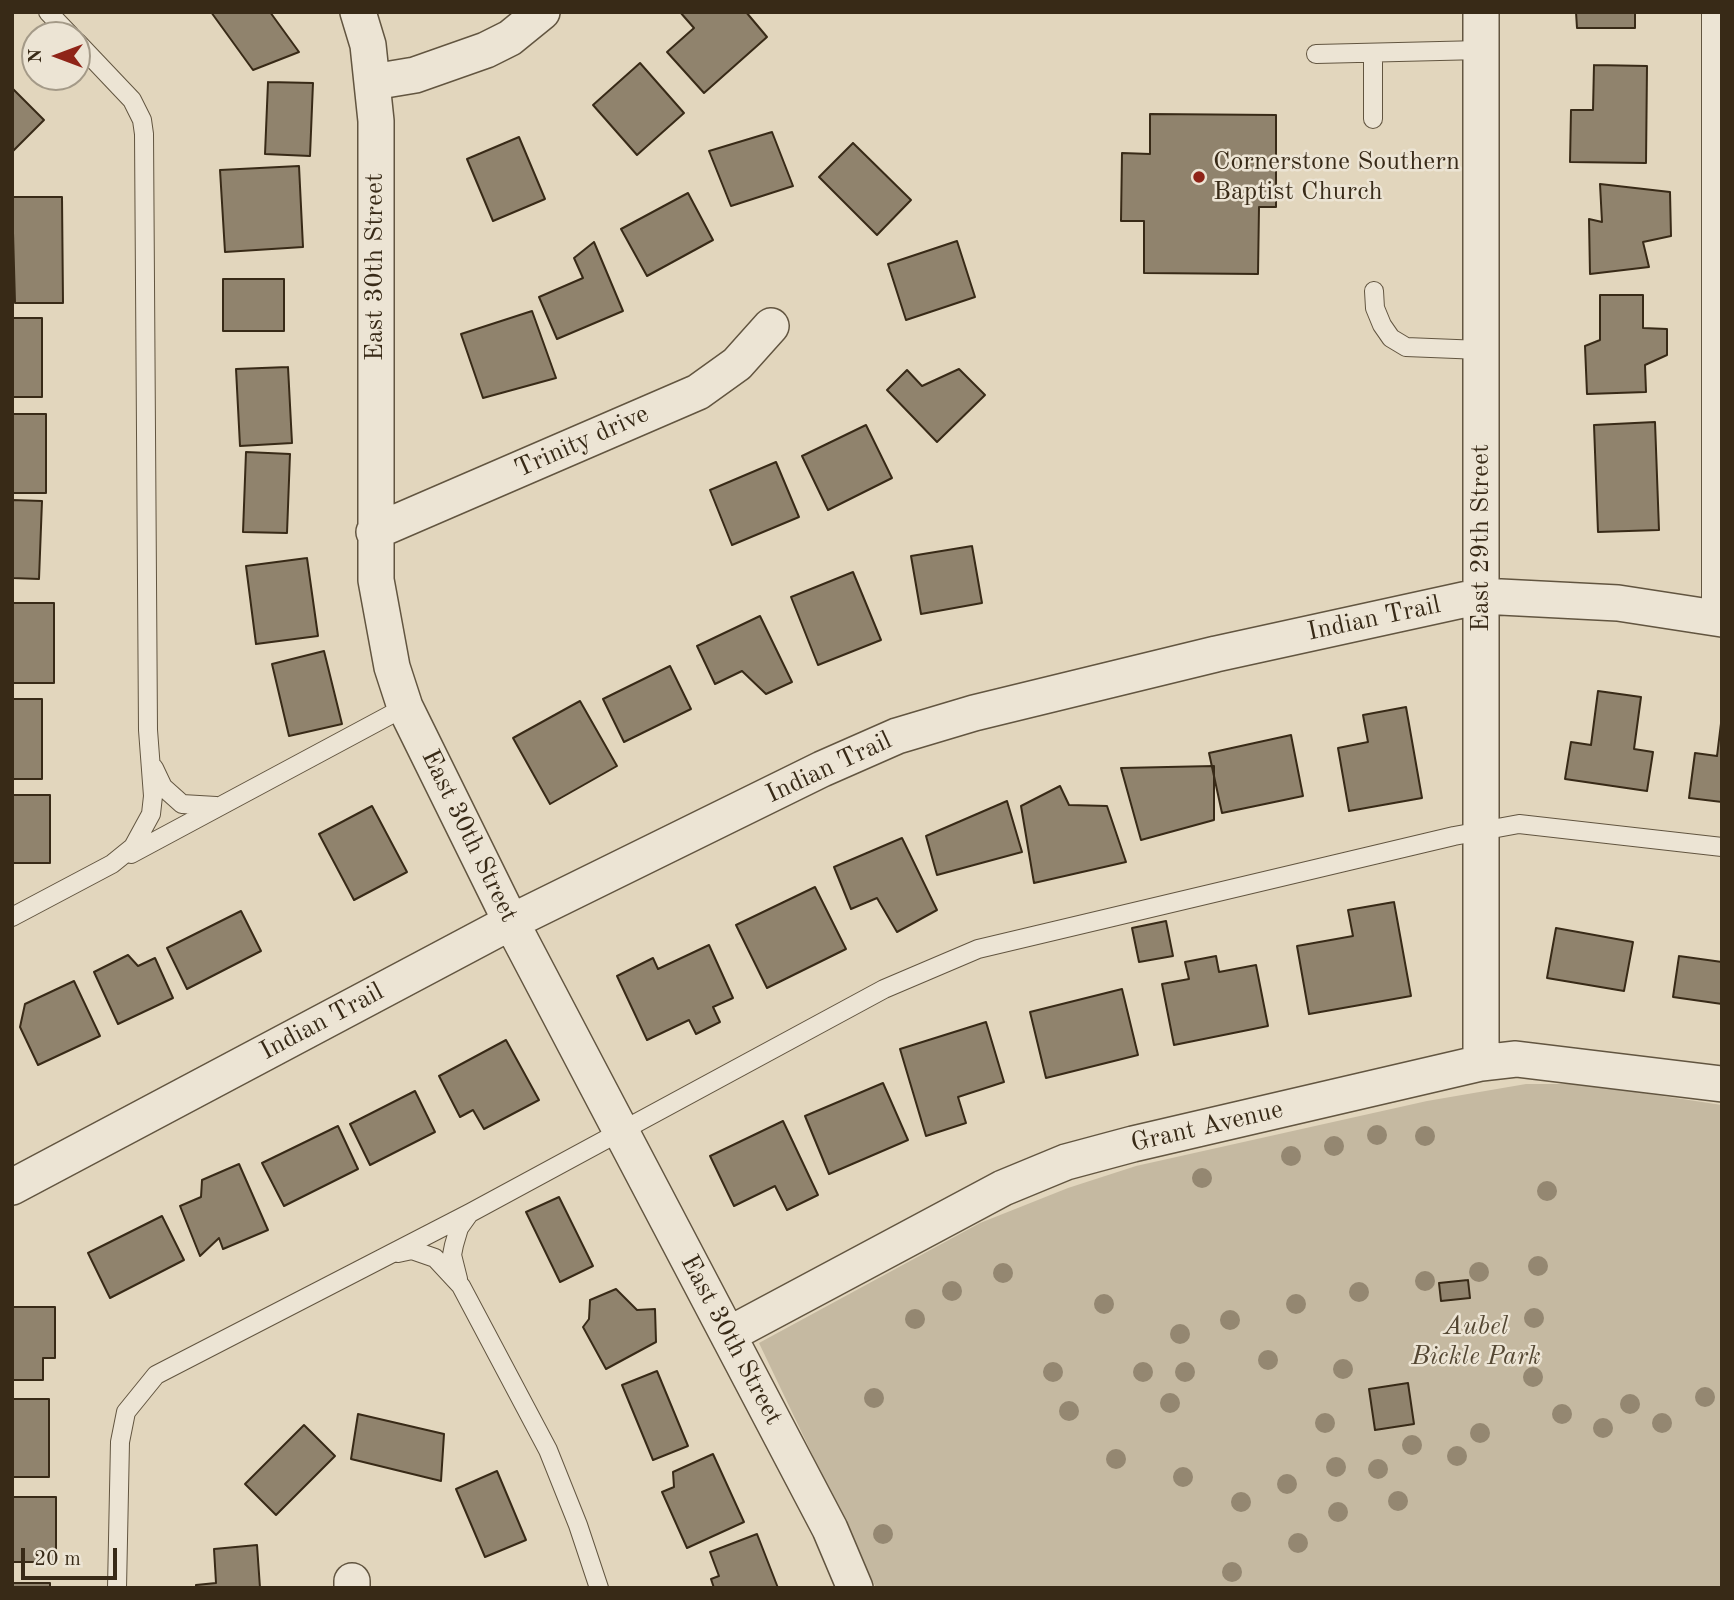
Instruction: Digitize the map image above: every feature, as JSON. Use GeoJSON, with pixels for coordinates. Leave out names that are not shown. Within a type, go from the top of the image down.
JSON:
{"type":"FeatureCollection","features":[{"type":"Feature","properties":{"kind":"street","name":"East 30th Street"},"geometry":{"type":"LineString","coordinates":[[358,12],[367,40],[373,82],[376,580],[382,626],[405,707],[511,922],[830,1529],[855,1588]]}},
{"type":"Feature","properties":{"kind":"street"},"geometry":{"type":"LineString","coordinates":[[373,82],[415,75],[486,50],[510,38],[542,12]]}},
{"type":"Feature","properties":{"kind":"street","name":"East 29th Street"},"geometry":{"type":"LineString","coordinates":[[1482,12],[1482,1063]]}},
{"type":"Feature","properties":{"kind":"street","name":"Trinity drive"},"geometry":{"type":"LineString","coordinates":[[374,532],[698,392],[737,364],[771,326]]}},
{"type":"Feature","properties":{"kind":"street","name":"Indian Trail"},"geometry":{"type":"LineString","coordinates":[[12,1188],[511,922],[810,775],[897,736],[974,713],[1216,654],[1482,596],[1618,603],[1716,618]]}},
{"type":"Feature","properties":{"kind":"street","name":"Grant Avenue"},"geometry":{"type":"LineString","coordinates":[[728,1335],[1003,1188],[1066,1162],[1482,1063],[1526,1058],[1722,1084]]}},
{"type":"Feature","properties":{"kind":"lane"},"geometry":{"type":"LineString","coordinates":[[1711,12],[1716,618]]}},
{"type":"Feature","properties":{"kind":"lane"},"geometry":{"type":"LineString","coordinates":[[1316,54],[1482,50]]}},
{"type":"Feature","properties":{"kind":"lane"},"geometry":{"type":"LineString","coordinates":[[1374,53],[1374,119]]}},
{"type":"Feature","properties":{"kind":"lane"},"geometry":{"type":"LineString","coordinates":[[91,57],[132,100],[142,120],[144,134],[148,730],[153,796],[151,814],[133,847],[112,864]]}},
{"type":"Feature","properties":{"kind":"lane"},"geometry":{"type":"LineString","coordinates":[[1374,291],[1375,309],[1381,325],[1391,338],[1406,347],[1482,350]]}},
{"type":"Feature","properties":{"kind":"lane"},"geometry":{"type":"LineString","coordinates":[[12,917],[405,707]]}},
{"type":"Feature","properties":{"kind":"lane"},"geometry":{"type":"LineString","coordinates":[[148,730],[155,772],[172,797],[192,806],[225,804]]}},
{"type":"Feature","properties":{"kind":"lane"},"geometry":{"type":"LineString","coordinates":[[117,1588],[117,1478],[120,1442],[126,1412],[139,1392],[156,1375],[470,1213],[873,995],[978,949],[1519,824],[1722,847]]}},
{"type":"Feature","properties":{"kind":"lane"},"geometry":{"type":"LineString","coordinates":[[460,1286],[454,1265],[454,1245],[459,1227],[470,1213]]}},
{"type":"Feature","properties":{"kind":"lane"},"geometry":{"type":"LineString","coordinates":[[379,1259],[401,1252],[423,1252],[444,1266],[460,1286],[548,1450],[569,1500],[599,1588]]}},
{"type":"Feature","properties":{"kind":"green space","name":"Aubel Bickle Park"},"geometry":{"type":"Polygon","coordinates":[[[1526,1084],[1583,1084],[1722,1105],[1722,1588],[876,1588],[759,1343],[980,1223],[1068,1188],[1136,1166],[1427,1101],[1526,1084]]]}},
{"type":"Feature","properties":{"kind":"building"},"geometry":{"type":"Polygon","coordinates":[[[211,12],[270,12],[299,52],[253,70],[211,12]]]}},
{"type":"Feature","properties":{"kind":"building"},"geometry":{"type":"Polygon","coordinates":[[[680,12],[746,12],[767,37],[704,93],[667,52],[694,28],[680,12]]]}},
{"type":"Feature","properties":{"kind":"building"},"geometry":{"type":"Polygon","coordinates":[[[1576,12],[1635,12],[1635,28],[1577,28],[1576,12]]]}},
{"type":"Feature","properties":{"kind":"building"},"geometry":{"type":"Polygon","coordinates":[[[640,63],[684,113],[637,155],[593,105],[640,63]]]}},
{"type":"Feature","properties":{"kind":"building"},"geometry":{"type":"Polygon","coordinates":[[[1594,65],[1647,66],[1646,163],[1570,162],[1571,110],[1593,110],[1594,65]]]}},
{"type":"Feature","properties":{"kind":"building"},"geometry":{"type":"Polygon","coordinates":[[[268,82],[313,83],[310,156],[265,154],[268,82]]]}},
{"type":"Feature","properties":{"kind":"building"},"geometry":{"type":"Polygon","coordinates":[[[12,88],[44,120],[13,151],[12,150],[12,88]]]}},
{"type":"Feature","properties":{"kind":"building","name":"Cornerstone Southern Baptist Church"},"geometry":{"type":"Polygon","coordinates":[[[1150,114],[1276,115],[1276,207],[1259,207],[1258,274],[1144,273],[1144,221],[1121,221],[1122,153],[1150,154],[1150,114]]]}},
{"type":"Feature","properties":{"kind":"building"},"geometry":{"type":"Polygon","coordinates":[[[772,132],[793,186],[731,206],[709,151],[772,132]]]}},
{"type":"Feature","properties":{"kind":"building"},"geometry":{"type":"Polygon","coordinates":[[[519,137],[545,199],[493,221],[467,159],[519,137]]]}},
{"type":"Feature","properties":{"kind":"building"},"geometry":{"type":"Polygon","coordinates":[[[853,143],[911,200],[877,235],[819,177],[853,143]]]}},
{"type":"Feature","properties":{"kind":"building"},"geometry":{"type":"Polygon","coordinates":[[[299,166],[303,247],[225,252],[220,170],[299,166]]]}},
{"type":"Feature","properties":{"kind":"building"},"geometry":{"type":"Polygon","coordinates":[[[1600,184],[1670,192],[1671,236],[1643,242],[1649,267],[1590,274],[1589,219],[1602,222],[1600,184]]]}},
{"type":"Feature","properties":{"kind":"building"},"geometry":{"type":"Polygon","coordinates":[[[688,193],[713,240],[647,276],[621,229],[688,193]]]}},
{"type":"Feature","properties":{"kind":"building"},"geometry":{"type":"Polygon","coordinates":[[[12,197],[62,197],[63,303],[15,303],[12,197]]]}},
{"type":"Feature","properties":{"kind":"building"},"geometry":{"type":"Polygon","coordinates":[[[957,241],[975,297],[906,320],[888,264],[957,241]]]}},
{"type":"Feature","properties":{"kind":"building"},"geometry":{"type":"Polygon","coordinates":[[[594,242],[623,311],[557,339],[539,297],[583,278],[574,258],[594,242]]]}},
{"type":"Feature","properties":{"kind":"building"},"geometry":{"type":"Polygon","coordinates":[[[223,279],[284,279],[284,331],[223,331],[223,279]]]}},
{"type":"Feature","properties":{"kind":"building"},"geometry":{"type":"Polygon","coordinates":[[[1600,295],[1643,295],[1643,328],[1667,329],[1667,355],[1645,365],[1646,392],[1587,394],[1585,346],[1600,340],[1600,295]]]}},
{"type":"Feature","properties":{"kind":"building"},"geometry":{"type":"Polygon","coordinates":[[[532,311],[556,378],[483,398],[461,334],[532,311]]]}},
{"type":"Feature","properties":{"kind":"building"},"geometry":{"type":"Polygon","coordinates":[[[12,318],[42,318],[42,397],[12,397],[12,318]]]}},
{"type":"Feature","properties":{"kind":"building"},"geometry":{"type":"Polygon","coordinates":[[[288,367],[292,443],[240,446],[236,369],[288,367]]]}},
{"type":"Feature","properties":{"kind":"building"},"geometry":{"type":"Polygon","coordinates":[[[959,369],[985,395],[937,442],[887,390],[907,370],[922,386],[959,369]]]}},
{"type":"Feature","properties":{"kind":"building"},"geometry":{"type":"Polygon","coordinates":[[[12,414],[46,414],[46,493],[12,493],[12,414]]]}},
{"type":"Feature","properties":{"kind":"building"},"geometry":{"type":"Polygon","coordinates":[[[1655,422],[1659,530],[1598,532],[1594,425],[1655,422]]]}},
{"type":"Feature","properties":{"kind":"building"},"geometry":{"type":"Polygon","coordinates":[[[866,425],[892,478],[828,510],[802,456],[866,425]]]}},
{"type":"Feature","properties":{"kind":"building"},"geometry":{"type":"Polygon","coordinates":[[[246,452],[290,454],[287,533],[243,532],[246,452]]]}},
{"type":"Feature","properties":{"kind":"building"},"geometry":{"type":"Polygon","coordinates":[[[776,462],[799,517],[732,545],[710,490],[776,462]]]}},
{"type":"Feature","properties":{"kind":"building"},"geometry":{"type":"Polygon","coordinates":[[[12,500],[42,501],[39,579],[12,578],[12,500]]]}},
{"type":"Feature","properties":{"kind":"building"},"geometry":{"type":"Polygon","coordinates":[[[972,546],[982,603],[921,614],[911,556],[972,546]]]}},
{"type":"Feature","properties":{"kind":"building"},"geometry":{"type":"Polygon","coordinates":[[[307,558],[318,636],[256,644],[246,566],[307,558]]]}},
{"type":"Feature","properties":{"kind":"building"},"geometry":{"type":"Polygon","coordinates":[[[853,572],[881,640],[818,665],[791,597],[853,572]]]}},
{"type":"Feature","properties":{"kind":"building"},"geometry":{"type":"Polygon","coordinates":[[[12,603],[54,603],[54,683],[12,683],[12,603]]]}},
{"type":"Feature","properties":{"kind":"building"},"geometry":{"type":"Polygon","coordinates":[[[760,616],[792,682],[766,694],[742,671],[715,684],[697,646],[760,616]]]}},
{"type":"Feature","properties":{"kind":"building"},"geometry":{"type":"Polygon","coordinates":[[[324,651],[342,724],[289,736],[272,664],[324,651]]]}},
{"type":"Feature","properties":{"kind":"building"},"geometry":{"type":"Polygon","coordinates":[[[670,666],[691,709],[624,742],[603,699],[670,666]]]}},
{"type":"Feature","properties":{"kind":"building"},"geometry":{"type":"Polygon","coordinates":[[[1598,691],[1641,697],[1634,749],[1653,752],[1647,791],[1565,779],[1571,742],[1591,745],[1598,691]]]}},
{"type":"Feature","properties":{"kind":"building"},"geometry":{"type":"Polygon","coordinates":[[[12,699],[42,699],[42,779],[12,779],[12,699]]]}},
{"type":"Feature","properties":{"kind":"building"},"geometry":{"type":"Polygon","coordinates":[[[580,701],[617,766],[550,804],[513,738],[580,701]]]}},
{"type":"Feature","properties":{"kind":"building"},"geometry":{"type":"Polygon","coordinates":[[[1406,707],[1422,798],[1349,811],[1338,748],[1368,742],[1363,715],[1406,707]]]}},
{"type":"Feature","properties":{"kind":"building"},"geometry":{"type":"Polygon","coordinates":[[[1722,715],[1722,802],[1689,798],[1695,753],[1717,756],[1722,715]]]}},
{"type":"Feature","properties":{"kind":"building"},"geometry":{"type":"Polygon","coordinates":[[[1291,735],[1303,796],[1222,813],[1209,753],[1291,735]]]}},
{"type":"Feature","properties":{"kind":"building"},"geometry":{"type":"Polygon","coordinates":[[[1214,766],[1214,820],[1141,840],[1121,768],[1214,766]]]}},
{"type":"Feature","properties":{"kind":"building"},"geometry":{"type":"Polygon","coordinates":[[[1060,786],[1069,805],[1107,806],[1126,862],[1034,883],[1021,806],[1060,786]]]}},
{"type":"Feature","properties":{"kind":"building"},"geometry":{"type":"Polygon","coordinates":[[[12,795],[50,795],[50,863],[12,863],[12,795]]]}},
{"type":"Feature","properties":{"kind":"building"},"geometry":{"type":"Polygon","coordinates":[[[1007,801],[1022,852],[937,875],[926,836],[1007,801]]]}},
{"type":"Feature","properties":{"kind":"building"},"geometry":{"type":"Polygon","coordinates":[[[372,806],[407,872],[354,900],[319,834],[372,806]]]}},
{"type":"Feature","properties":{"kind":"building"},"geometry":{"type":"Polygon","coordinates":[[[902,838],[937,910],[897,932],[877,898],[851,909],[834,867],[902,838]]]}},
{"type":"Feature","properties":{"kind":"building"},"geometry":{"type":"Polygon","coordinates":[[[815,887],[846,949],[767,988],[736,925],[815,887]]]}},
{"type":"Feature","properties":{"kind":"building"},"geometry":{"type":"Polygon","coordinates":[[[1394,902],[1411,996],[1309,1014],[1297,946],[1353,936],[1348,910],[1394,902]]]}},
{"type":"Feature","properties":{"kind":"building"},"geometry":{"type":"Polygon","coordinates":[[[241,911],[261,951],[187,989],[167,948],[241,911]]]}},
{"type":"Feature","properties":{"kind":"building"},"geometry":{"type":"Polygon","coordinates":[[[1166,921],[1173,956],[1139,962],[1132,928],[1166,921]]]}},
{"type":"Feature","properties":{"kind":"building"},"geometry":{"type":"Polygon","coordinates":[[[1556,928],[1633,942],[1624,991],[1547,978],[1556,928]]]}},
{"type":"Feature","properties":{"kind":"building"},"geometry":{"type":"Polygon","coordinates":[[[709,945],[733,998],[713,1007],[720,1022],[696,1034],[689,1020],[647,1040],[617,976],[653,958],[658,969],[709,945]]]}},
{"type":"Feature","properties":{"kind":"building"},"geometry":{"type":"Polygon","coordinates":[[[128,955],[138,966],[155,958],[173,998],[118,1024],[94,972],[128,955]]]}},
{"type":"Feature","properties":{"kind":"building"},"geometry":{"type":"Polygon","coordinates":[[[1216,956],[1219,972],[1256,965],[1268,1026],[1174,1045],[1162,984],[1189,979],[1185,962],[1216,956]]]}},
{"type":"Feature","properties":{"kind":"building"},"geometry":{"type":"Polygon","coordinates":[[[1679,956],[1722,962],[1722,1004],[1673,997],[1679,956]]]}},
{"type":"Feature","properties":{"kind":"building"},"geometry":{"type":"Polygon","coordinates":[[[74,981],[100,1036],[38,1065],[20,1027],[25,1004],[74,981]]]}},
{"type":"Feature","properties":{"kind":"building"},"geometry":{"type":"Polygon","coordinates":[[[1122,989],[1138,1055],[1046,1078],[1030,1012],[1122,989]]]}},
{"type":"Feature","properties":{"kind":"building"},"geometry":{"type":"Polygon","coordinates":[[[986,1022],[1004,1082],[958,1097],[966,1123],[926,1136],[900,1049],[986,1022]]]}},
{"type":"Feature","properties":{"kind":"building"},"geometry":{"type":"Polygon","coordinates":[[[506,1040],[539,1100],[484,1129],[473,1110],[460,1117],[439,1076],[506,1040]]]}},
{"type":"Feature","properties":{"kind":"building"},"geometry":{"type":"Polygon","coordinates":[[[883,1083],[908,1140],[829,1174],[805,1116],[883,1083]]]}},
{"type":"Feature","properties":{"kind":"building"},"geometry":{"type":"Polygon","coordinates":[[[415,1091],[435,1132],[370,1165],[350,1124],[415,1091]]]}},
{"type":"Feature","properties":{"kind":"building"},"geometry":{"type":"Polygon","coordinates":[[[783,1121],[818,1195],[787,1210],[775,1186],[734,1206],[710,1156],[783,1121]]]}},
{"type":"Feature","properties":{"kind":"building"},"geometry":{"type":"Polygon","coordinates":[[[338,1126],[358,1169],[284,1206],[262,1163],[338,1126]]]}},
{"type":"Feature","properties":{"kind":"building"},"geometry":{"type":"Polygon","coordinates":[[[239,1164],[268,1230],[223,1249],[219,1238],[200,1256],[180,1206],[201,1197],[202,1180],[239,1164]]]}},
{"type":"Feature","properties":{"kind":"building"},"geometry":{"type":"Polygon","coordinates":[[[559,1197],[593,1266],[560,1282],[526,1212],[559,1197]]]}},
{"type":"Feature","properties":{"kind":"building"},"geometry":{"type":"Polygon","coordinates":[[[162,1216],[184,1260],[110,1298],[88,1253],[162,1216]]]}},
{"type":"Feature","properties":{"kind":"building"},"geometry":{"type":"Polygon","coordinates":[[[1468,1280],[1470,1298],[1441,1301],[1439,1283],[1468,1280]]]}},
{"type":"Feature","properties":{"kind":"building"},"geometry":{"type":"Polygon","coordinates":[[[616,1289],[637,1310],[655,1309],[656,1342],[606,1369],[583,1327],[589,1319],[590,1300],[616,1289]]]}},
{"type":"Feature","properties":{"kind":"building"},"geometry":{"type":"Polygon","coordinates":[[[12,1307],[55,1307],[55,1358],[43,1358],[43,1380],[12,1380],[12,1307]]]}},
{"type":"Feature","properties":{"kind":"building"},"geometry":{"type":"Polygon","coordinates":[[[657,1371],[688,1446],[653,1460],[622,1385],[657,1371]]]}},
{"type":"Feature","properties":{"kind":"building"},"geometry":{"type":"Polygon","coordinates":[[[1408,1383],[1414,1424],[1375,1430],[1369,1389],[1408,1383]]]}},
{"type":"Feature","properties":{"kind":"building"},"geometry":{"type":"Polygon","coordinates":[[[12,1399],[49,1399],[49,1477],[12,1477],[12,1399]]]}},
{"type":"Feature","properties":{"kind":"building"},"geometry":{"type":"Polygon","coordinates":[[[358,1414],[444,1434],[441,1481],[351,1459],[358,1414]]]}},
{"type":"Feature","properties":{"kind":"building"},"geometry":{"type":"Polygon","coordinates":[[[304,1425],[335,1456],[276,1515],[245,1484],[304,1425]]]}},
{"type":"Feature","properties":{"kind":"building"},"geometry":{"type":"Polygon","coordinates":[[[713,1454],[744,1522],[687,1548],[662,1492],[674,1487],[673,1472],[713,1454]]]}},
{"type":"Feature","properties":{"kind":"building"},"geometry":{"type":"Polygon","coordinates":[[[497,1471],[526,1540],[485,1557],[456,1489],[497,1471]]]}},
{"type":"Feature","properties":{"kind":"building"},"geometry":{"type":"Polygon","coordinates":[[[12,1497],[56,1497],[56,1562],[12,1562],[12,1497]]]}},
{"type":"Feature","properties":{"kind":"building"},"geometry":{"type":"Polygon","coordinates":[[[757,1534],[778,1588],[714,1588],[711,1579],[719,1576],[710,1552],[757,1534]]]}},
{"type":"Feature","properties":{"kind":"building"},"geometry":{"type":"Polygon","coordinates":[[[257,1545],[260,1588],[196,1588],[196,1585],[216,1583],[214,1549],[257,1545]]]}},
{"type":"Feature","properties":{"kind":"building"},"geometry":{"type":"Polygon","coordinates":[[[12,1583],[50,1583],[50,1588],[12,1588],[12,1583]]]}},
{"type":"Feature","properties":{"kind":"place","name":"Cornerstone Southern Baptist Church"},"geometry":{"type":"Point","coordinates":[1199,177]}}]}
